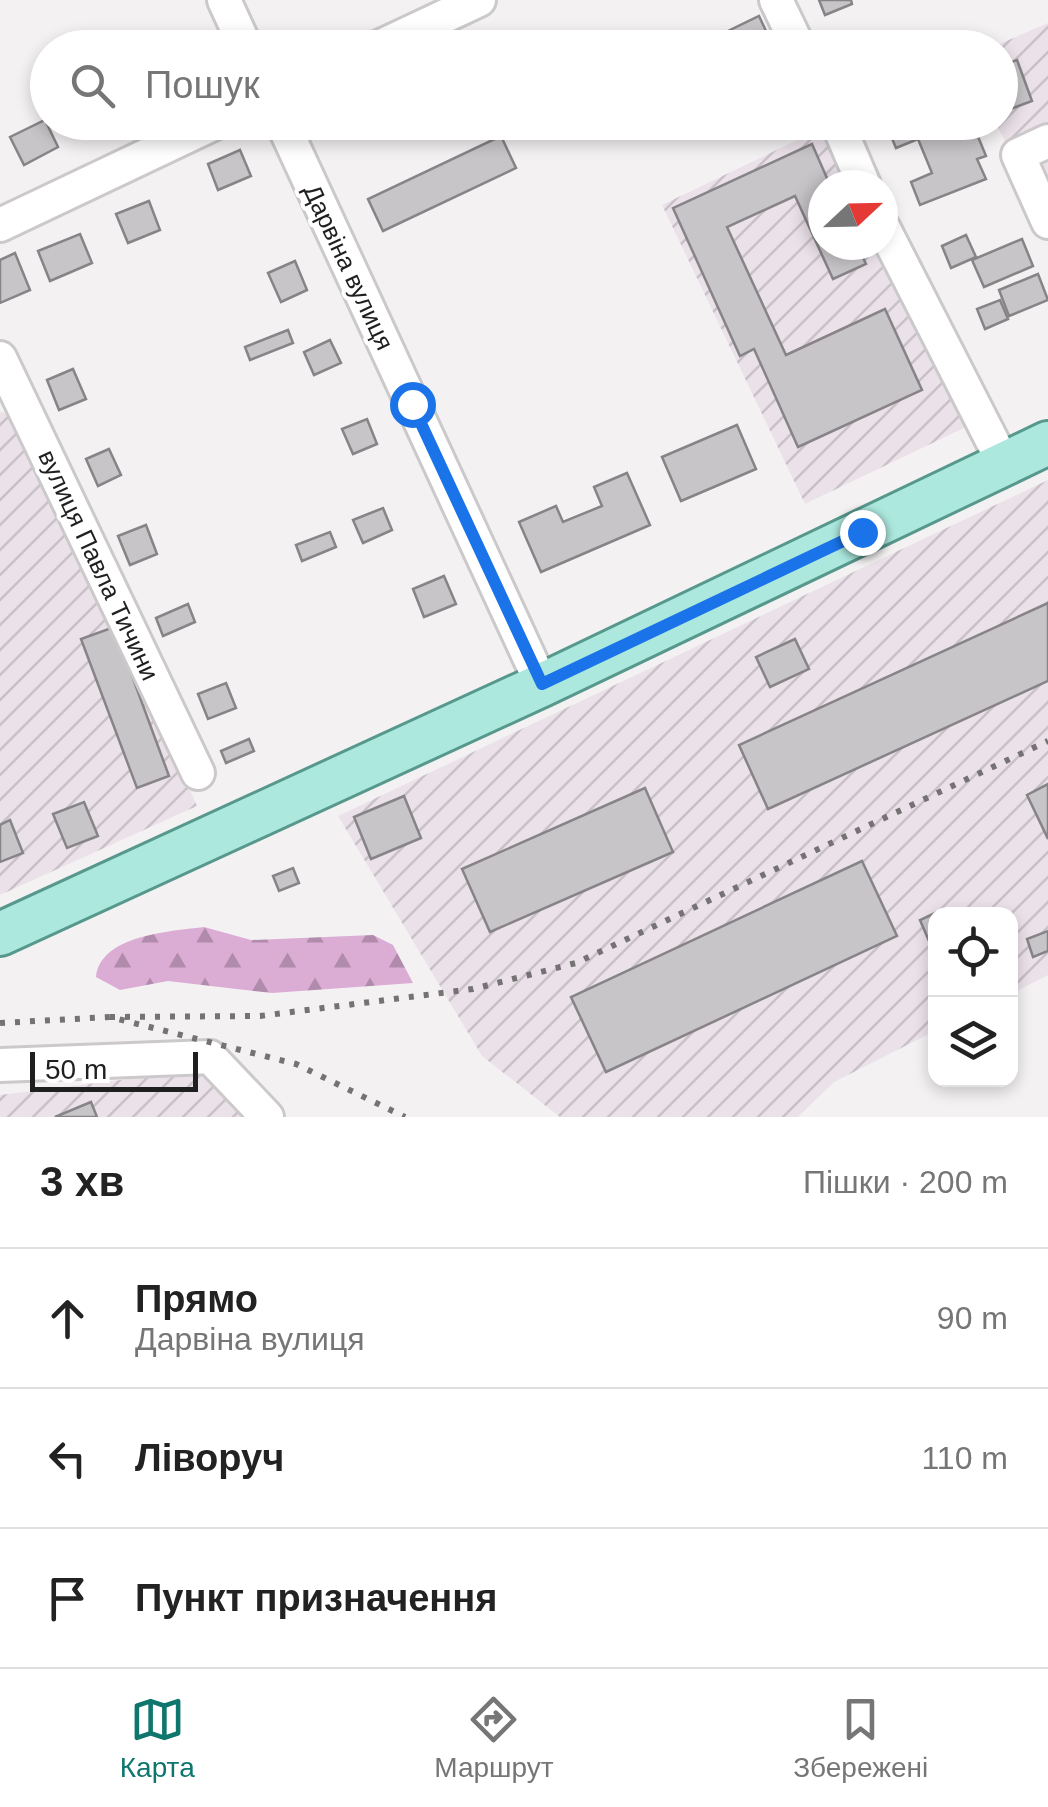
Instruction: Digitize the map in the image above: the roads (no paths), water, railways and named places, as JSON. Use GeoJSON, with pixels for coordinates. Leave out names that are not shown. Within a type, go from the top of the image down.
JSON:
{"type":"FeatureCollection","features":[{"type":"Feature","properties":{"kind":"main road"},"geometry":{"type":"LineString","coordinates":[[0,934],[542,684],[1048,444]]}},
{"type":"Feature","properties":{"kind":"street"},"geometry":{"type":"LineString","coordinates":[[224,0],[238,30]]}},
{"type":"Feature","properties":{"kind":"street"},"geometry":{"type":"LineString","coordinates":[[416,30],[480,0]]}},
{"type":"Feature","properties":{"kind":"street"},"geometry":{"type":"LineString","coordinates":[[776,0],[791,30]]}},
{"type":"Feature","properties":{"kind":"street"},"geometry":{"type":"LineString","coordinates":[[0,226],[179,140]]}},
{"type":"Feature","properties":{"kind":"street","name":"Дарвіна вулиця"},"geometry":{"type":"LineString","coordinates":[[290,140],[542,684]]}},
{"type":"Feature","properties":{"kind":"street"},"geometry":{"type":"LineString","coordinates":[[845,140],[858,170]]}},
{"type":"Feature","properties":{"kind":"street"},"geometry":{"type":"LineString","coordinates":[[1048,141],[1018,155],[1048,222]]}},
{"type":"Feature","properties":{"kind":"street"},"geometry":{"type":"LineString","coordinates":[[898,256],[1004,464]]}},
{"type":"Feature","properties":{"kind":"street","name":"вулиця Павла Тичини"},"geometry":{"type":"LineString","coordinates":[[0,358],[198,773]]}},
{"type":"Feature","properties":{"kind":"street"},"geometry":{"type":"LineString","coordinates":[[0,1065],[210,1057],[267,1117]]}},
{"type":"Feature","properties":{"kind":"railway"},"geometry":{"type":"LineString","coordinates":[[110,1017],[260,1016],[473,989],[576,963],[1048,741]]}},
{"type":"Feature","properties":{"kind":"railway"},"geometry":{"type":"LineString","coordinates":[[0,1023],[110,1017],[296,1064],[405,1117]]}}]}
